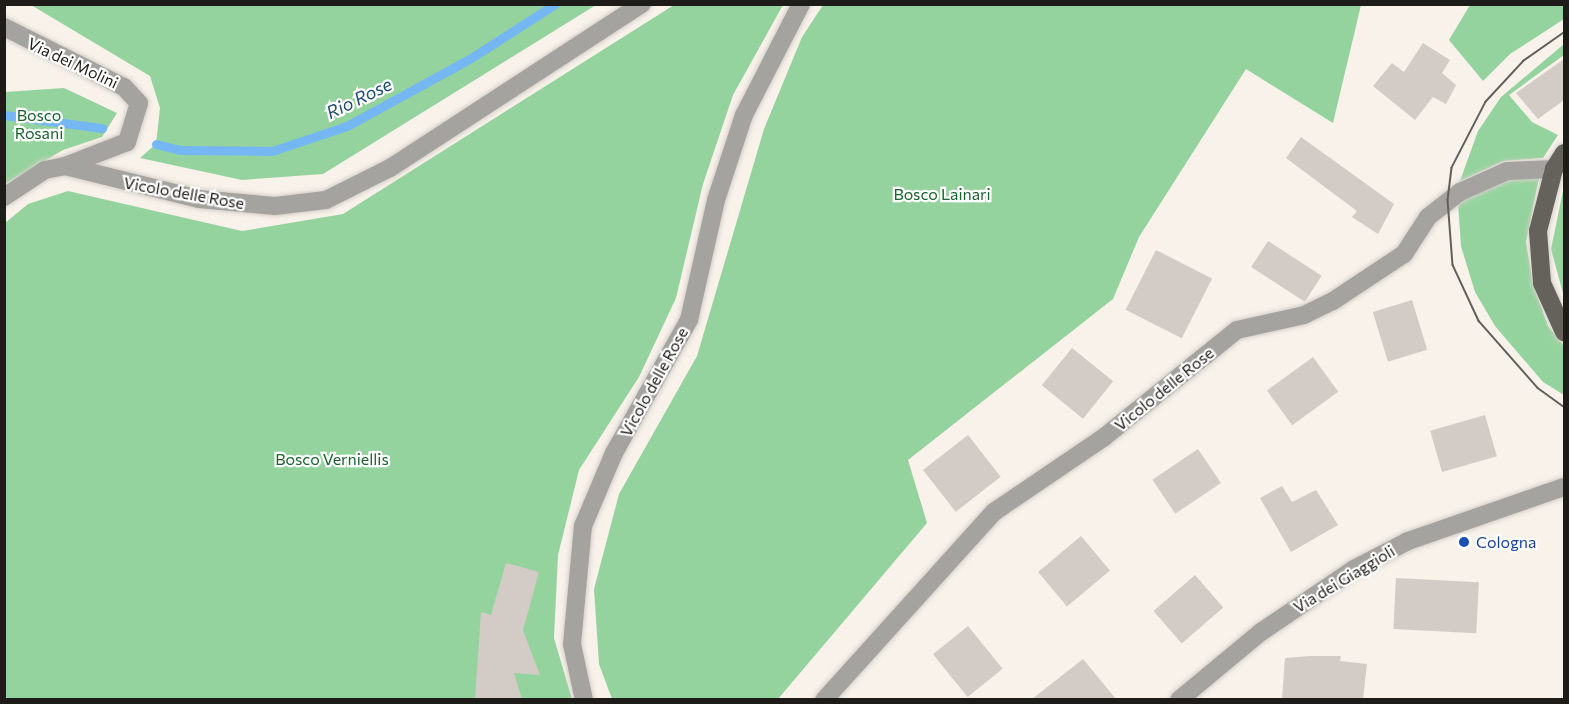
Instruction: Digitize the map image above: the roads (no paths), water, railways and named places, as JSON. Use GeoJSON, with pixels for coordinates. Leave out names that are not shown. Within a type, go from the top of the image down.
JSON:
{"type":"FeatureCollection","features":[{"type":"Feature","properties":{"kind":"main road"},"geometry":{"type":"LineString","coordinates":[[1564,153],[1554,170],[1538,231],[1539,263],[1549,305],[1564,332]]}},
{"type":"Feature","properties":{"kind":"street","name":"Vicolo delle Rose"},"geometry":{"type":"LineString","coordinates":[[65,166],[199,199],[275,206],[326,200],[390,168],[642,4]]}},
{"type":"Feature","properties":{"kind":"street","name":"Vicolo delle Rose"},"geometry":{"type":"LineString","coordinates":[[584,699],[572,644],[583,526],[614,453],[689,320],[744,115],[801,4]]}},
{"type":"Feature","properties":{"kind":"street","name":"Via dei Molini"},"geometry":{"type":"LineString","coordinates":[[4,27],[124,87],[139,103],[127,142],[65,166]]}},
{"type":"Feature","properties":{"kind":"street"},"geometry":{"type":"LineString","coordinates":[[4,196],[45,170],[65,166]]}},
{"type":"Feature","properties":{"kind":"street","name":"Vicolo delle Rose"},"geometry":{"type":"LineString","coordinates":[[824,699],[994,512],[1103,438],[1237,330],[1304,315],[1333,301],[1404,254],[1436,208],[1467,189],[1508,171],[1554,170]]}},
{"type":"Feature","properties":{"kind":"street","name":"Via dei Giaggioli"},"geometry":{"type":"LineString","coordinates":[[1179,699],[1261,632],[1354,569],[1408,541],[1564,487]]}},
{"type":"Feature","properties":{"kind":"waterway","name":"Rio Rose"},"geometry":{"type":"LineString","coordinates":[[156,144],[180,150],[272,151],[347,126],[471,58],[555,4]]}},
{"type":"Feature","properties":{"kind":"waterway","name":"Rio Rose"},"geometry":{"type":"LineString","coordinates":[[4,115],[102,128]]}},
{"type":"Feature","properties":{"kind":"tram line"},"geometry":{"type":"LineString","coordinates":[[1564,33],[1524,61],[1486,102],[1452,168],[1448,200],[1453,265],[1479,321],[1538,388],[1564,407]]}},
{"type":"Feature","properties":{"kind":"place","name":"Cologna"},"geometry":{"type":"Point","coordinates":[1464,542]}},
{"type":"Feature","properties":{"kind":"park label","name":"Bosco Rosani"},"geometry":{"type":"Point","coordinates":[39,124]}},
{"type":"Feature","properties":{"kind":"park label","name":"Bosco Lainari"},"geometry":{"type":"Point","coordinates":[942,194]}},
{"type":"Feature","properties":{"kind":"park label","name":"Bosco Verniellis"},"geometry":{"type":"Point","coordinates":[332,459]}}]}
